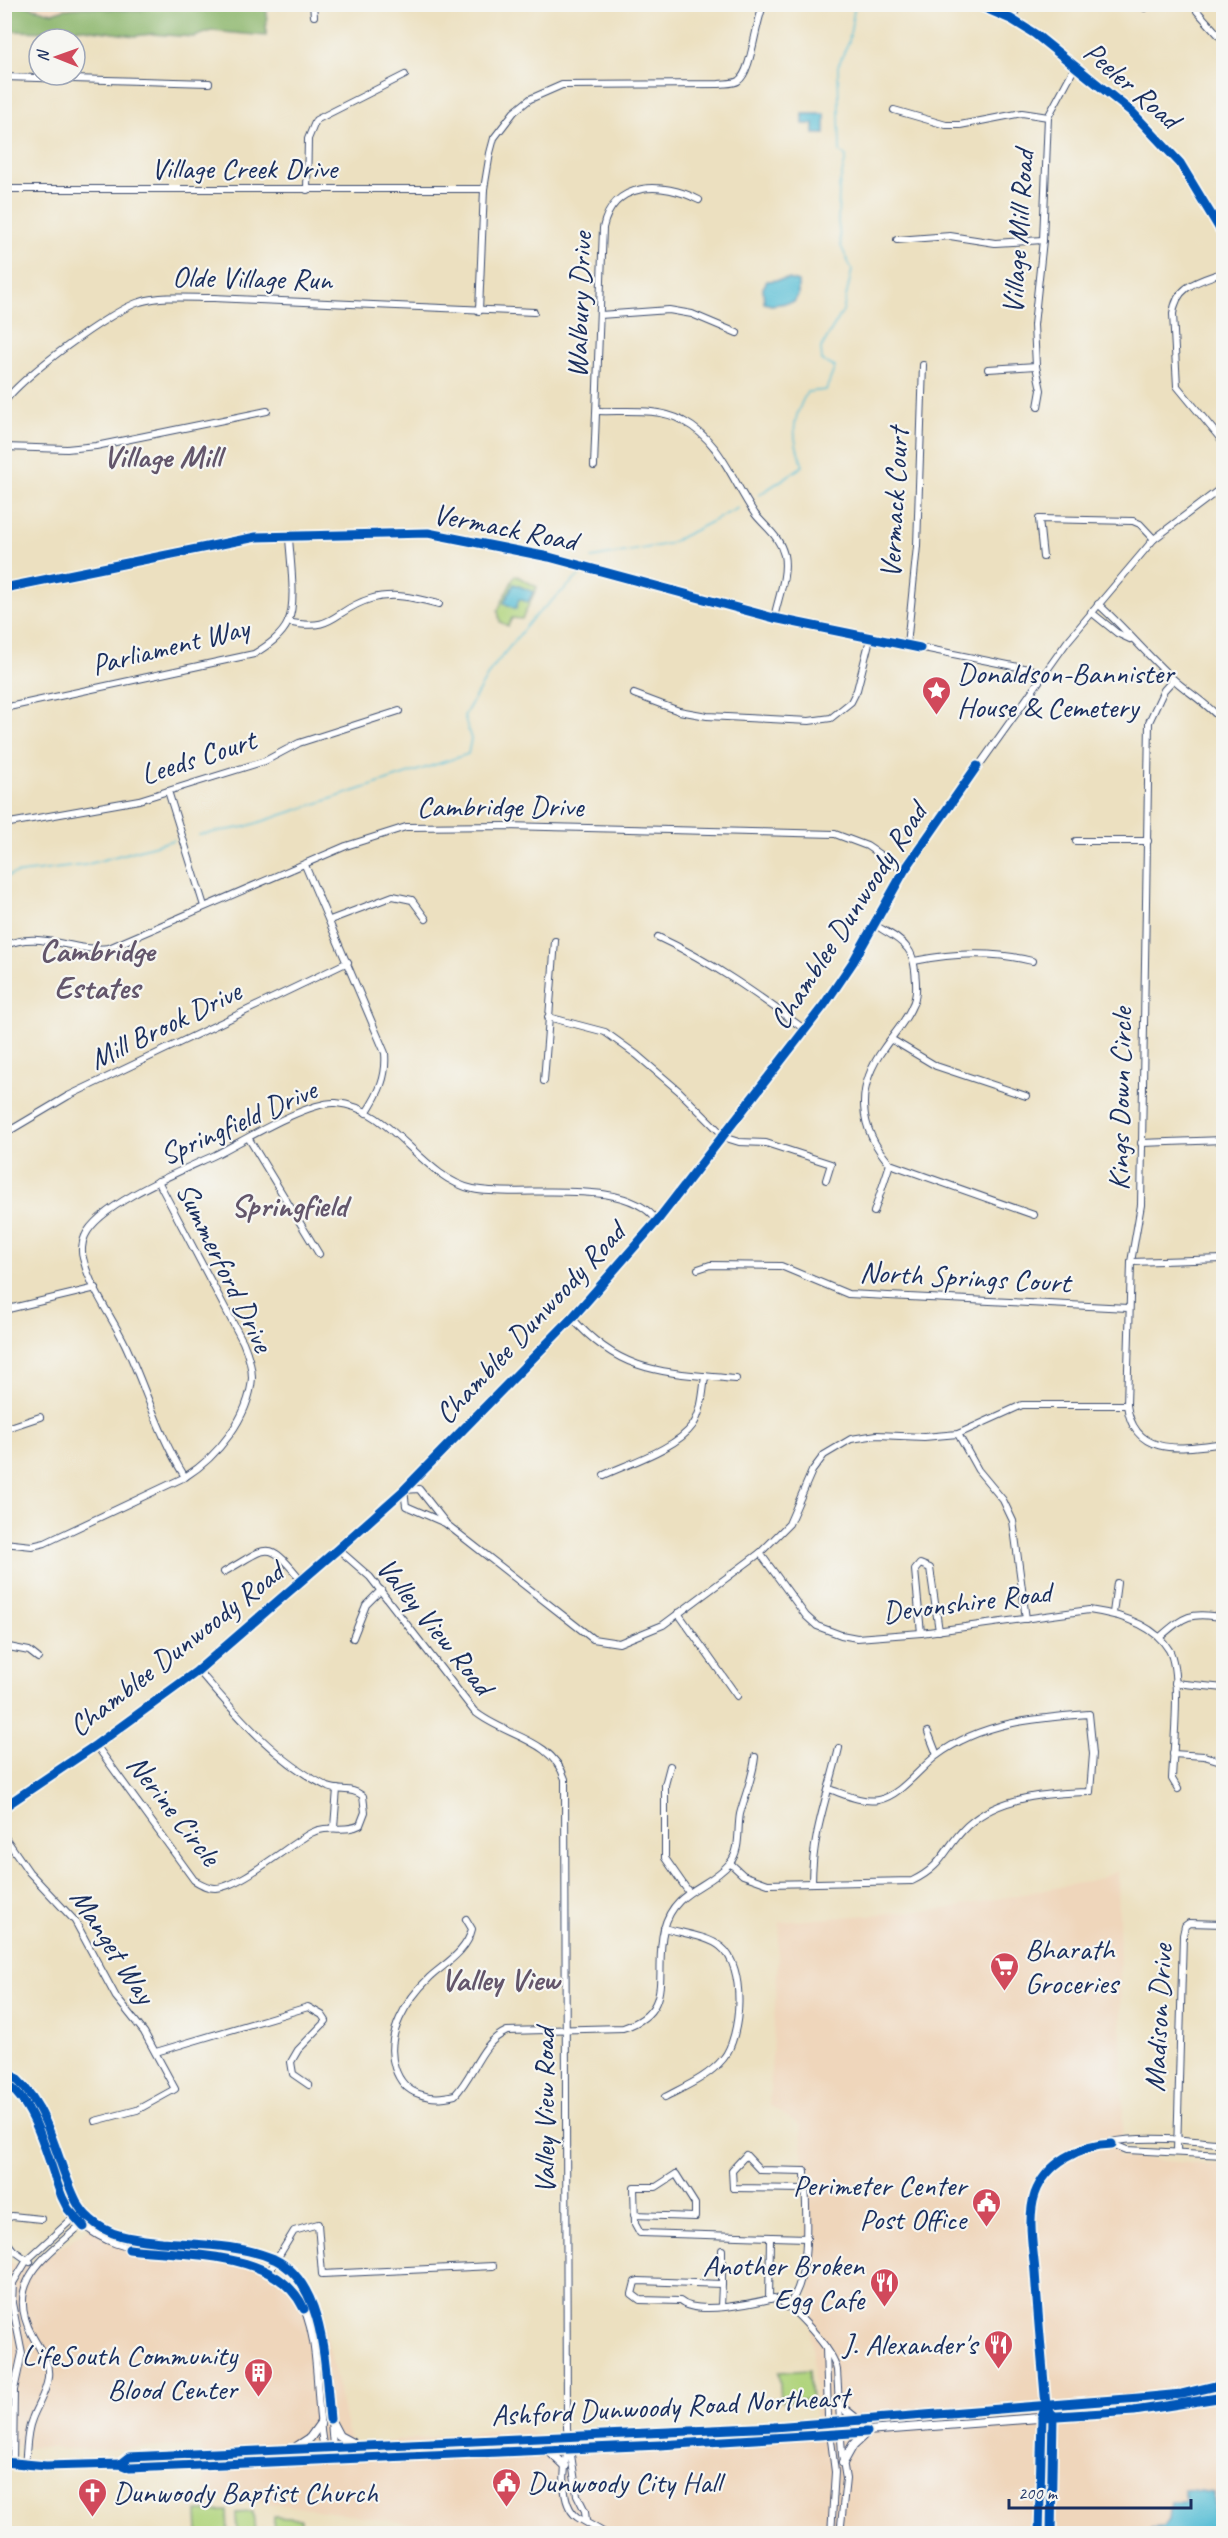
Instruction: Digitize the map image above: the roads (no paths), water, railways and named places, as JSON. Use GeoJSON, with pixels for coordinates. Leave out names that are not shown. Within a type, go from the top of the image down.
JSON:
{"type":"FeatureCollection","features":[{"type":"Feature","properties":{"kind":"main road","name":"Ashford Dunwoody Road Northeast"},"geometry":{"type":"LineString","coordinates":[[120,2464],[129,2457],[860,2422],[1204,2390],[1224,2382]]}},
{"type":"Feature","properties":{"kind":"main road","name":"Ashford Dunwoody Road Northeast"},"geometry":{"type":"LineString","coordinates":[[9,2462],[120,2464],[130,2468],[831,2434],[1053,2415],[1134,2411],[1224,2397]]}},
{"type":"Feature","properties":{"kind":"main road"},"geometry":{"type":"LineString","coordinates":[[839,2405],[860,2422]]}},
{"type":"Feature","properties":{"kind":"main road"},"geometry":{"type":"LineString","coordinates":[[330,2419],[339,2436],[355,2445]]}},
{"type":"Feature","properties":{"kind":"main road"},"geometry":{"type":"LineString","coordinates":[[296,2448],[310,2438],[320,2424]]}},
{"type":"Feature","properties":{"kind":"main road"},"geometry":{"type":"LineString","coordinates":[[843,2463],[853,2445],[867,2432]]}},
{"type":"Feature","properties":{"kind":"main road"},"geometry":{"type":"LineString","coordinates":[[547,2449],[565,2466]]}},
{"type":"Feature","properties":{"kind":"street"},"geometry":{"type":"LineString","coordinates":[[313,4],[314,16]]}},
{"type":"Feature","properties":{"kind":"street"},"geometry":{"type":"LineString","coordinates":[[479,311],[484,189],[494,138],[514,112],[530,99],[562,85],[719,84],[738,81],[745,73],[750,60],[754,32],[764,4]]}},
{"type":"Feature","properties":{"kind":"street","name":"Peeler Road"},"geometry":{"type":"LineString","coordinates":[[976,4],[1011,19],[1076,65],[1133,113],[1166,146],[1193,182],[1224,236]]}},
{"type":"Feature","properties":{"kind":"street"},"geometry":{"type":"LineString","coordinates":[[1011,19],[1020,4]]}},
{"type":"Feature","properties":{"kind":"street"},"geometry":{"type":"LineString","coordinates":[[1196,4],[1197,11],[1224,41]]}},
{"type":"Feature","properties":{"kind":"street","name":"Village Mill Road"},"geometry":{"type":"LineString","coordinates":[[1038,407],[1041,390],[1036,366],[1034,325],[1043,240],[1048,117],[1076,65]]}},
{"type":"Feature","properties":{"kind":"street"},"geometry":{"type":"LineString","coordinates":[[307,190],[308,139],[316,120],[405,75]]}},
{"type":"Feature","properties":{"kind":"street"},"geometry":{"type":"LineString","coordinates":[[4,77],[209,83]]}},
{"type":"Feature","properties":{"kind":"street"},"geometry":{"type":"LineString","coordinates":[[894,110],[953,125],[974,124],[1022,113],[1048,117]]}},
{"type":"Feature","properties":{"kind":"street","name":"Village Creek Drive"},"geometry":{"type":"LineString","coordinates":[[4,189],[142,191],[238,187],[307,190],[484,189]]}},
{"type":"Feature","properties":{"kind":"street","name":"Walbury Drive"},"geometry":{"type":"LineString","coordinates":[[594,466],[603,228],[606,214],[616,199],[628,192],[649,189],[681,191],[699,200]]}},
{"type":"Feature","properties":{"kind":"street"},"geometry":{"type":"LineString","coordinates":[[897,240],[950,236],[995,243],[1043,240]]}},
{"type":"Feature","properties":{"kind":"street"},"geometry":{"type":"LineString","coordinates":[[1224,272],[1183,289],[1174,303],[1173,314],[1177,386],[1224,443]]}},
{"type":"Feature","properties":{"kind":"street","name":"Olde Village Run"},"geometry":{"type":"LineString","coordinates":[[4,403],[17,386],[40,366],[110,317],[139,302],[172,298],[214,298],[534,312]]}},
{"type":"Feature","properties":{"kind":"street"},"geometry":{"type":"LineString","coordinates":[[600,315],[669,310],[692,314],[737,333]]}},
{"type":"Feature","properties":{"kind":"street","name":"Vermack Court"},"geometry":{"type":"LineString","coordinates":[[907,645],[917,546],[923,364]]}},
{"type":"Feature","properties":{"kind":"street"},"geometry":{"type":"LineString","coordinates":[[988,369],[1036,366]]}},
{"type":"Feature","properties":{"kind":"street"},"geometry":{"type":"LineString","coordinates":[[4,447],[67,449],[96,446],[267,411]]}},
{"type":"Feature","properties":{"kind":"street"},"geometry":{"type":"LineString","coordinates":[[597,411],[657,413],[681,419],[704,434],[723,458],[738,489],[757,517],[770,528],[780,544],[784,573],[774,618]]}},
{"type":"Feature","properties":{"kind":"street","name":"Chamblee Dunwoody Road"},"geometry":{"type":"LineString","coordinates":[[4,1807],[96,1745],[198,1670],[302,1581],[404,1490],[572,1318],[657,1221],[849,968],[904,871],[1042,675],[1091,612],[1154,539],[1224,486]]}},
{"type":"Feature","properties":{"kind":"street"},"geometry":{"type":"LineString","coordinates":[[1043,557],[1039,519],[1133,521],[1140,524],[1154,539]]}},
{"type":"Feature","properties":{"kind":"street","name":"Vermack Road"},"geometry":{"type":"LineString","coordinates":[[4,588],[256,537],[394,532],[454,537],[549,557],[774,618],[1033,670],[1042,675]]}},
{"type":"Feature","properties":{"kind":"street","name":"Parliament Way"},"geometry":{"type":"LineString","coordinates":[[4,708],[246,656],[267,645],[288,622],[291,599],[289,537]]}},
{"type":"Feature","properties":{"kind":"street"},"geometry":{"type":"LineString","coordinates":[[288,622],[319,626],[329,623],[352,607],[378,597],[406,596],[439,604]]}},
{"type":"Feature","properties":{"kind":"street"},"geometry":{"type":"LineString","coordinates":[[1098,604],[1123,626],[1131,639],[1173,680],[1217,714],[1224,723]]}},
{"type":"Feature","properties":{"kind":"street"},"geometry":{"type":"LineString","coordinates":[[1091,612],[1117,633],[1131,639]]}},
{"type":"Feature","properties":{"kind":"street"},"geometry":{"type":"LineString","coordinates":[[634,694],[679,711],[707,716],[799,720],[831,718],[851,702],[870,639]]}},
{"type":"Feature","properties":{"kind":"street","name":"Kings Down Circle"},"geometry":{"type":"LineString","coordinates":[[1173,680],[1164,690],[1149,722],[1140,1205],[1131,1262],[1128,1308],[1127,1405],[1130,1423],[1152,1445],[1174,1448],[1224,1443]]}},
{"type":"Feature","properties":{"kind":"street"},"geometry":{"type":"LineString","coordinates":[[1217,714],[1224,706]]}},
{"type":"Feature","properties":{"kind":"street","name":"Leeds Court"},"geometry":{"type":"LineString","coordinates":[[4,824],[56,817],[168,792],[265,761],[299,743],[399,711]]}},
{"type":"Feature","properties":{"kind":"street"},"geometry":{"type":"LineString","coordinates":[[168,792],[204,906]]}},
{"type":"Feature","properties":{"kind":"street","name":"Cambridge Drive"},"geometry":{"type":"LineString","coordinates":[[4,946],[32,938],[81,949],[109,948],[346,846],[406,827],[495,826],[835,834],[867,846],[904,871]]}},
{"type":"Feature","properties":{"kind":"street"},"geometry":{"type":"LineString","coordinates":[[1076,841],[1148,841]]}},
{"type":"Feature","properties":{"kind":"street"},"geometry":{"type":"LineString","coordinates":[[306,865],[385,1053],[386,1065],[380,1092],[366,1113]]}},
{"type":"Feature","properties":{"kind":"street"},"geometry":{"type":"LineString","coordinates":[[330,920],[393,896],[412,900],[426,919]]}},
{"type":"Feature","properties":{"kind":"street"},"geometry":{"type":"LineString","coordinates":[[875,925],[909,949],[914,961],[917,986],[913,1005],[873,1066],[863,1105],[866,1125],[872,1139],[890,1164],[1034,1215]]}},
{"type":"Feature","properties":{"kind":"street"},"geometry":{"type":"LineString","coordinates":[[658,937],[704,958],[735,977],[804,1029]]}},
{"type":"Feature","properties":{"kind":"street"},"geometry":{"type":"LineString","coordinates":[[544,1082],[555,941]]}},
{"type":"Feature","properties":{"kind":"street"},"geometry":{"type":"LineString","coordinates":[[914,961],[947,954],[1013,956],[1032,961]]}},
{"type":"Feature","properties":{"kind":"street","name":"Mill Brook Drive"},"geometry":{"type":"LineString","coordinates":[[4,1134],[68,1096],[348,962]]}},
{"type":"Feature","properties":{"kind":"street"},"geometry":{"type":"LineString","coordinates":[[548,1017],[604,1032],[637,1055],[726,1138],[739,1142],[766,1143],[831,1164],[826,1180]]}},
{"type":"Feature","properties":{"kind":"street"},"geometry":{"type":"LineString","coordinates":[[891,1039],[936,1066],[1026,1096]]}},
{"type":"Feature","properties":{"kind":"street","name":"Springfield Drive"},"geometry":{"type":"LineString","coordinates":[[185,1478],[166,1448],[136,1368],[82,1259],[85,1236],[98,1219],[158,1181],[319,1104],[335,1102],[350,1105],[366,1113],[410,1144],[442,1175],[465,1187],[503,1192],[608,1195],[627,1200],[651,1213],[657,1221]]}},
{"type":"Feature","properties":{"kind":"street"},"geometry":{"type":"LineString","coordinates":[[249,1139],[319,1254]]}},
{"type":"Feature","properties":{"kind":"street"},"geometry":{"type":"LineString","coordinates":[[1141,1143],[1224,1140]]}},
{"type":"Feature","properties":{"kind":"street"},"geometry":{"type":"LineString","coordinates":[[873,1212],[890,1164]]}},
{"type":"Feature","properties":{"kind":"street","name":"Summerford Drive"},"geometry":{"type":"LineString","coordinates":[[4,1543],[32,1546],[45,1543],[185,1478],[202,1466],[221,1446],[238,1419],[252,1380],[250,1362],[243,1342],[158,1181]]}},
{"type":"Feature","properties":{"kind":"street"},"geometry":{"type":"LineString","coordinates":[[1131,1262],[1224,1259]]}},
{"type":"Feature","properties":{"kind":"street","name":"North Springs Court"},"geometry":{"type":"LineString","coordinates":[[698,1269],[710,1264],[781,1266],[848,1294],[1128,1308]]}},
{"type":"Feature","properties":{"kind":"street"},"geometry":{"type":"LineString","coordinates":[[4,1310],[96,1288]]}},
{"type":"Feature","properties":{"kind":"street"},"geometry":{"type":"LineString","coordinates":[[572,1318],[604,1350],[625,1361],[639,1366],[736,1379]]}},
{"type":"Feature","properties":{"kind":"street"},"geometry":{"type":"LineString","coordinates":[[604,1475],[683,1436],[694,1425],[699,1414],[705,1376]]}},
{"type":"Feature","properties":{"kind":"street"},"geometry":{"type":"LineString","coordinates":[[445,1522],[405,1506],[404,1490],[419,1489],[445,1522],[593,1639],[608,1643],[633,1639],[663,1625],[760,1553],[789,1524],[812,1471],[837,1445],[851,1439],[877,1435],[924,1437],[958,1434],[1022,1405],[1127,1405]]}},
{"type":"Feature","properties":{"kind":"street"},"geometry":{"type":"LineString","coordinates":[[4,1429],[40,1417]]}},
{"type":"Feature","properties":{"kind":"street"},"geometry":{"type":"LineString","coordinates":[[958,1434],[978,1470],[1003,1500],[1013,1521],[1026,1619]]}},
{"type":"Feature","properties":{"kind":"street"},"geometry":{"type":"LineString","coordinates":[[224,1572],[260,1551],[270,1549],[277,1552],[302,1581]]}},
{"type":"Feature","properties":{"kind":"street","name":"Valley View Road"},"geometry":{"type":"LineString","coordinates":[[338,1549],[364,1571],[381,1590],[474,1711],[491,1723],[542,1748],[562,1769],[567,1802],[568,2448]]}},
{"type":"Feature","properties":{"kind":"street","name":"Devonshire Road"},"geometry":{"type":"LineString","coordinates":[[760,1553],[806,1616],[817,1626],[840,1635],[857,1638],[921,1633],[1089,1610],[1113,1613],[1160,1637]]}},
{"type":"Feature","properties":{"kind":"street"},"geometry":{"type":"LineString","coordinates":[[921,1633],[915,1570],[920,1564],[930,1568],[939,1631]]}},
{"type":"Feature","properties":{"kind":"street"},"geometry":{"type":"LineString","coordinates":[[1113,1613],[1117,1583]]}},
{"type":"Feature","properties":{"kind":"street"},"geometry":{"type":"LineString","coordinates":[[353,1638],[366,1605],[381,1590]]}},
{"type":"Feature","properties":{"kind":"street"},"geometry":{"type":"LineString","coordinates":[[678,1612],[737,1696]]}},
{"type":"Feature","properties":{"kind":"street"},"geometry":{"type":"LineString","coordinates":[[1178,1789],[1172,1779],[1175,1683],[1171,1652],[1160,1637],[1178,1621],[1193,1613],[1224,1618]]}},
{"type":"Feature","properties":{"kind":"street"},"geometry":{"type":"LineString","coordinates":[[4,1646],[28,1651],[38,1658]]}},
{"type":"Feature","properties":{"kind":"street","name":"Nerine Circle"},"geometry":{"type":"LineString","coordinates":[[96,1745],[194,1880],[207,1888],[228,1886],[311,1833],[334,1827],[356,1827],[362,1821],[365,1812],[363,1796],[351,1790],[328,1787],[262,1741],[198,1670]]}},
{"type":"Feature","properties":{"kind":"street"},"geometry":{"type":"LineString","coordinates":[[1175,1683],[1224,1688]]}},
{"type":"Feature","properties":{"kind":"street"},"geometry":{"type":"LineString","coordinates":[[730,1863],[743,1875],[768,1884],[912,1881],[929,1873],[967,1826],[987,1811],[1017,1799],[1090,1792],[1093,1754],[1089,1714],[1031,1718],[991,1728],[937,1755],[891,1795],[878,1800],[859,1799],[829,1789]]}},
{"type":"Feature","properties":{"kind":"street"},"geometry":{"type":"LineString","coordinates":[[928,1732],[937,1755]]}},
{"type":"Feature","properties":{"kind":"street"},"geometry":{"type":"LineString","coordinates":[[812,1883],[812,1852],[817,1824],[839,1748]]}},
{"type":"Feature","properties":{"kind":"street"},"geometry":{"type":"LineString","coordinates":[[1173,1754],[1204,1756],[1224,1762]]}},
{"type":"Feature","properties":{"kind":"street"},"geometry":{"type":"LineString","coordinates":[[466,1919],[472,1929],[462,1949],[419,1989],[399,2021],[393,2038],[393,2061],[399,2080],[416,2093],[428,2098],[455,2095],[466,2083],[484,2048],[495,2036],[507,2031],[623,2028],[638,2023],[652,2013],[659,1998],[664,1928],[673,1909],[688,1891],[730,1863],[736,1849],[740,1816],[754,1770],[754,1757]]}},
{"type":"Feature","properties":{"kind":"street"},"geometry":{"type":"LineString","coordinates":[[670,1766],[666,1785],[665,1858],[688,1891]]}},
{"type":"Feature","properties":{"kind":"street"},"geometry":{"type":"LineString","coordinates":[[334,1827],[337,1789]]}},
{"type":"Feature","properties":{"kind":"street","name":"Manget Way"},"geometry":{"type":"LineString","coordinates":[[4,1836],[29,1872],[75,1921],[116,1997],[144,2032],[175,2089],[137,2110],[95,2121]]}},
{"type":"Feature","properties":{"kind":"street","name":"Madison Drive"},"geometry":{"type":"LineString","coordinates":[[1177,2152],[1185,1926],[1189,1923],[1224,1924]]}},
{"type":"Feature","properties":{"kind":"street"},"geometry":{"type":"LineString","coordinates":[[664,1928],[719,1945],[730,1955],[737,1969],[738,1989],[735,2029],[724,2057],[699,2079],[665,2097]]}},
{"type":"Feature","properties":{"kind":"street"},"geometry":{"type":"LineString","coordinates":[[156,2052],[308,2007],[322,2015],[326,2021],[298,2050],[291,2062],[293,2074],[309,2085]]}},
{"type":"Feature","properties":{"kind":"street"},"geometry":{"type":"LineString","coordinates":[[4,2068],[22,2082],[35,2098],[45,2117],[73,2194],[89,2218],[116,2236],[230,2247],[276,2260],[302,2285],[314,2309],[321,2336],[333,2446],[329,2458]]}},
{"type":"Feature","properties":{"kind":"street"},"geometry":{"type":"LineString","coordinates":[[4,2082],[19,2094],[33,2119],[62,2197],[82,2224],[107,2242],[123,2248],[239,2262],[269,2272],[294,2292],[304,2308],[311,2336],[323,2446],[329,2458]]}},
{"type":"Feature","properties":{"kind":"street"},"geometry":{"type":"LineString","coordinates":[[1039,2534],[1042,2417],[1046,2406],[1033,2255],[1033,2202],[1041,2182],[1064,2159],[1089,2147],[1112,2144],[1126,2139],[1224,2144]]}},
{"type":"Feature","properties":{"kind":"street"},"geometry":{"type":"LineString","coordinates":[[1112,2144],[1127,2150],[1224,2155]]}},
{"type":"Feature","properties":{"kind":"street"},"geometry":{"type":"LineString","coordinates":[[787,2307],[799,2291],[807,2238],[805,2171],[760,2170],[746,2156],[732,2170],[733,2188],[805,2189]]}},
{"type":"Feature","properties":{"kind":"street"},"geometry":{"type":"LineString","coordinates":[[634,2216],[695,2217],[695,2204],[676,2174],[656,2187],[634,2187],[634,2216],[636,2230],[643,2235],[807,2238]]}},
{"type":"Feature","properties":{"kind":"street"},"geometry":{"type":"LineString","coordinates":[[9,2462],[14,2390],[22,2353],[11,2289],[17,2273],[27,2260],[82,2210]]}},
{"type":"Feature","properties":{"kind":"street"},"geometry":{"type":"LineString","coordinates":[[4,2220],[12,2216],[41,2219]]}},
{"type":"Feature","properties":{"kind":"street"},"geometry":{"type":"LineString","coordinates":[[25,2464],[30,2422],[45,2392],[49,2375],[45,2358],[30,2332],[23,2306],[24,2288],[35,2266],[89,2218]]}},
{"type":"Feature","properties":{"kind":"street"},"geometry":{"type":"LineString","coordinates":[[269,2272],[294,2231],[318,2224],[322,2274],[494,2266]]}},
{"type":"Feature","properties":{"kind":"street"},"geometry":{"type":"LineString","coordinates":[[4,2238],[35,2266]]}},
{"type":"Feature","properties":{"kind":"street"},"geometry":{"type":"LineString","coordinates":[[769,2299],[770,2238]]}},
{"type":"Feature","properties":{"kind":"street"},"geometry":{"type":"LineString","coordinates":[[4,2251],[11,2246]]}},
{"type":"Feature","properties":{"kind":"street"},"geometry":{"type":"LineString","coordinates":[[721,2307],[722,2250]]}},
{"type":"Feature","properties":{"kind":"street"},"geometry":{"type":"LineString","coordinates":[[722,2284],[639,2281],[631,2288],[635,2298],[640,2300],[680,2301],[685,2306],[721,2307],[769,2299],[779,2300],[826,2348],[836,2363],[845,2493],[840,2534]]}},
{"type":"Feature","properties":{"kind":"street"},"geometry":{"type":"LineString","coordinates":[[826,2348],[829,2424],[836,2486],[831,2534]]}},
{"type":"Feature","properties":{"kind":"street"},"geometry":{"type":"LineString","coordinates":[[1046,2406],[1053,2415],[1051,2534]]}},
{"type":"Feature","properties":{"kind":"street"},"geometry":{"type":"LineString","coordinates":[[568,2448],[565,2466],[568,2500],[577,2517],[606,2534]]}},
{"type":"Feature","properties":{"kind":"street"},"geometry":{"type":"LineString","coordinates":[[568,2448],[573,2457],[577,2494],[585,2511],[586,2521]]}},
{"type":"Feature","properties":{"kind":"water"},"geometry":{"type":"Polygon","coordinates":[[[803,114],[825,114],[825,134],[814,134],[814,124],[803,124],[803,114]]]}},
{"type":"Feature","properties":{"kind":"water"},"geometry":{"type":"Polygon","coordinates":[[[789,279],[798,282],[798,295],[794,302],[771,305],[764,303],[763,288],[767,281],[789,279]]]}},
{"type":"Feature","properties":{"kind":"water"},"geometry":{"type":"Polygon","coordinates":[[[514,584],[533,592],[528,602],[519,599],[516,609],[504,603],[514,584]]]}},
{"type":"Feature","properties":{"kind":"water"},"geometry":{"type":"Polygon","coordinates":[[[1185,2489],[1214,2493],[1214,2533],[1151,2533],[1151,2528],[1164,2527],[1169,2520],[1171,2502],[1185,2502],[1185,2489]]]}},
{"type":"Feature","properties":{"kind":"waterway"},"geometry":{"type":"LineString","coordinates":[[759,495],[803,466],[795,437],[798,411],[807,392],[826,390],[835,367],[822,361],[821,348],[843,311],[852,270],[841,246],[838,222],[839,187],[846,157],[840,152],[838,66],[849,41],[855,4]]}},
{"type":"Feature","properties":{"kind":"waterway"},"geometry":{"type":"LineString","coordinates":[[592,558],[668,544],[738,508]]}},
{"type":"Feature","properties":{"kind":"waterway"},"geometry":{"type":"LineString","coordinates":[[199,835],[245,827],[468,754],[471,739],[464,716],[491,670],[532,619],[580,575]]}},
{"type":"Feature","properties":{"kind":"waterway"},"geometry":{"type":"LineString","coordinates":[[4,878],[13,874],[85,865],[174,840]]}},
{"type":"Feature","properties":{"kind":"place","name":"Donaldson-Bannister House & Cemetery"},"geometry":{"type":"Point","coordinates":[936,716]}},
{"type":"Feature","properties":{"kind":"place","name":"Bharath Groceries"},"geometry":{"type":"Point","coordinates":[1004,1992]}},
{"type":"Feature","properties":{"kind":"place","name":"Perimeter Center Post Office"},"geometry":{"type":"Point","coordinates":[987,2228]}},
{"type":"Feature","properties":{"kind":"place","name":"Another Broken Egg Cafe"},"geometry":{"type":"Point","coordinates":[885,2308]}},
{"type":"Feature","properties":{"kind":"place","name":"J. Alexander's"},"geometry":{"type":"Point","coordinates":[998,2370]}},
{"type":"Feature","properties":{"kind":"place","name":"LifeSouth Community Blood Center"},"geometry":{"type":"Point","coordinates":[258,2398]}},
{"type":"Feature","properties":{"kind":"place","name":"Dunwoody City Hall"},"geometry":{"type":"Point","coordinates":[506,2508]}},
{"type":"Feature","properties":{"kind":"place","name":"Dunwoody Baptist Church"},"geometry":{"type":"Point","coordinates":[92,2518]}},
{"type":"Feature","properties":{"kind":"district","name":"Village Mill"},"geometry":{"type":"Point","coordinates":[162,456]}},
{"type":"Feature","properties":{"kind":"district","name":"Cambridge Estates"},"geometry":{"type":"Point","coordinates":[97,968]}},
{"type":"Feature","properties":{"kind":"district","name":"Springfield"},"geometry":{"type":"Point","coordinates":[289,1205]}},
{"type":"Feature","properties":{"kind":"district","name":"Valley View"},"geometry":{"type":"Point","coordinates":[500,1979]}}]}
